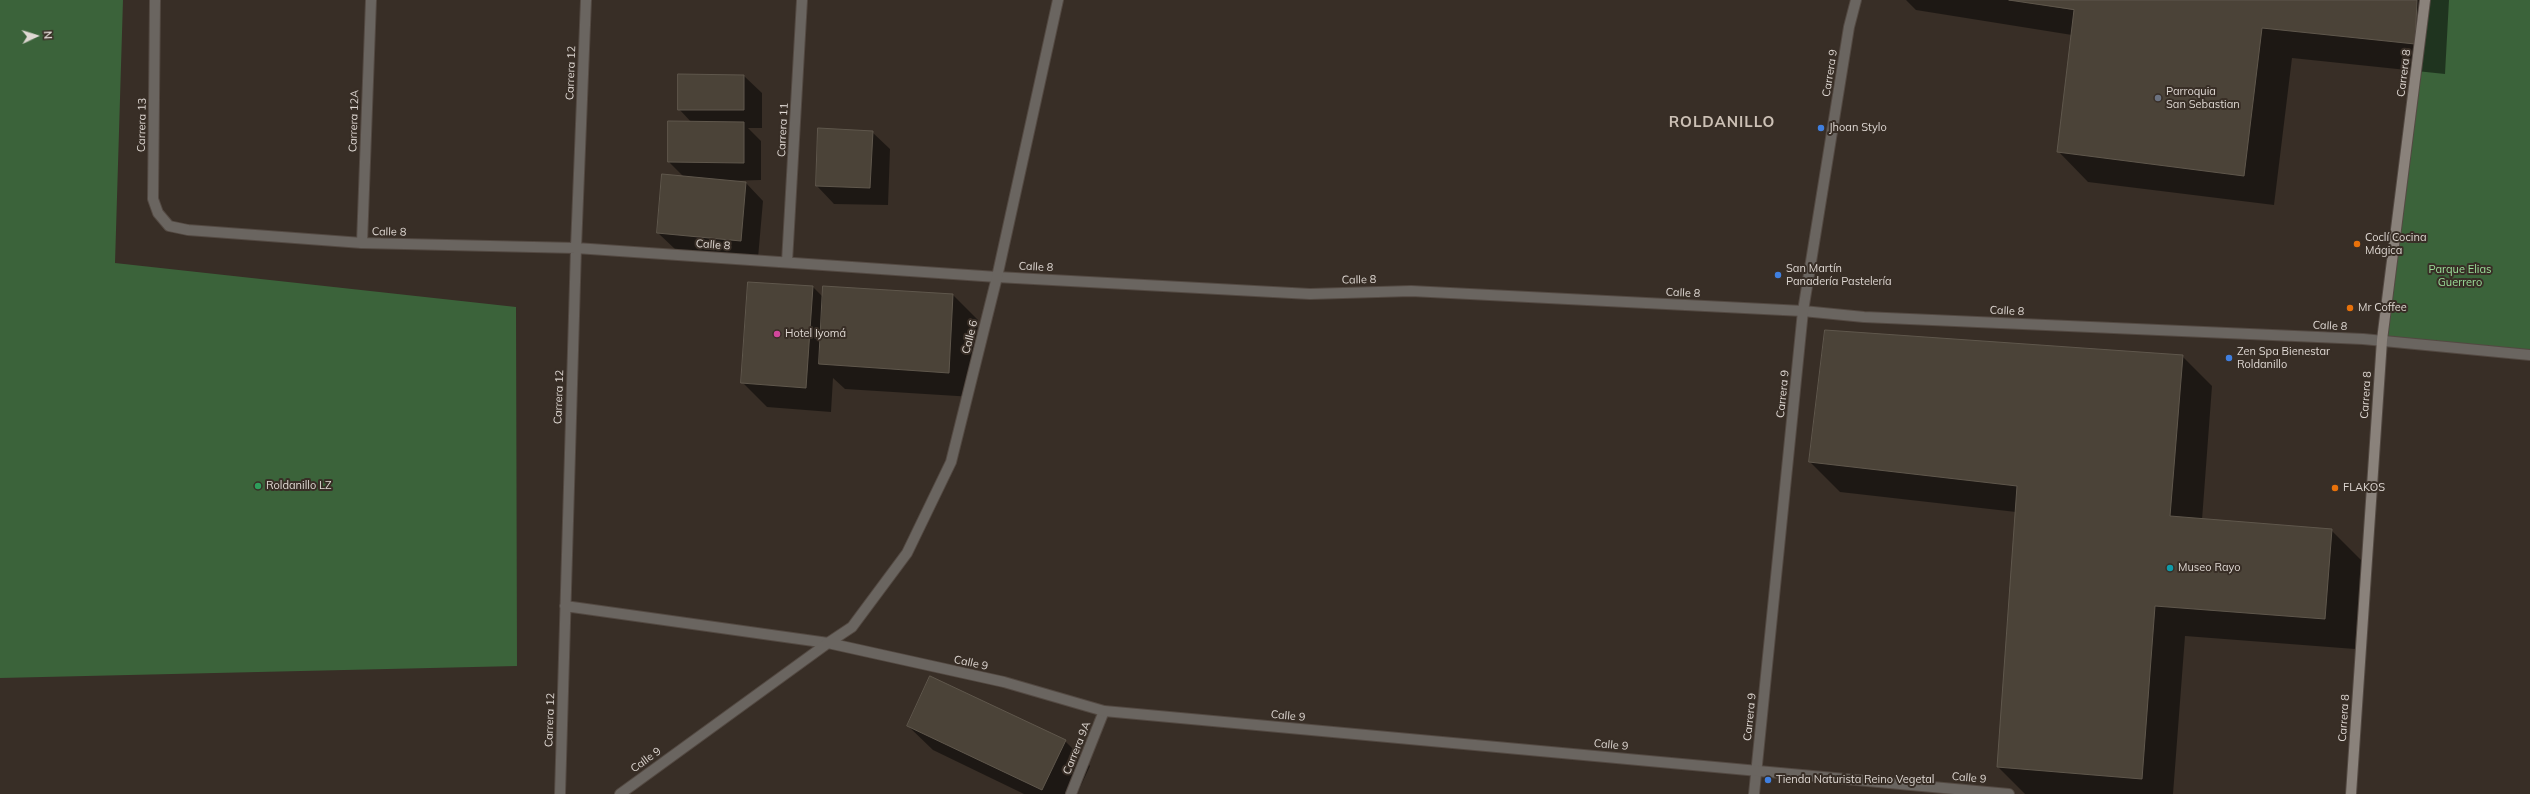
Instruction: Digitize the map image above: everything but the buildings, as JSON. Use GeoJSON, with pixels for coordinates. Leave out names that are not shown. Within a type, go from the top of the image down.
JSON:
{"type":"FeatureCollection","features":[{"type":"Feature","properties":{"kind":"main road","name":"Carrera 8"},"geometry":{"type":"LineString","coordinates":[[2351,794],[2382,340],[2425,0]]}},
{"type":"Feature","properties":{"kind":"street","name":"Carrera 13"},"geometry":{"type":"LineString","coordinates":[[155,0],[153,200],[158,213],[168,226],[188,230]]}},
{"type":"Feature","properties":{"kind":"street","name":"Carrera 12A"},"geometry":{"type":"LineString","coordinates":[[362,243],[371,0]]}},
{"type":"Feature","properties":{"kind":"street","name":"Carrera 12"},"geometry":{"type":"LineString","coordinates":[[560,794],[576,248],[586,0]]}},
{"type":"Feature","properties":{"kind":"street","name":"Carrera 11"},"geometry":{"type":"LineString","coordinates":[[787,262],[802,0]]}},
{"type":"Feature","properties":{"kind":"street","name":"Calle 6"},"geometry":{"type":"LineString","coordinates":[[828,643],[852,627],[907,553],[951,462],[997,277],[1058,0]]}},
{"type":"Feature","properties":{"kind":"street","name":"Carrera 9"},"geometry":{"type":"LineString","coordinates":[[1754,794],[1803,312],[1849,27],[1856,0]]}},
{"type":"Feature","properties":{"kind":"street","name":"Calle 8"},"geometry":{"type":"LineString","coordinates":[[188,230],[362,243],[576,248],[997,277],[1310,294],[1411,291],[1872,317],[2382,340],[2530,355]]}},
{"type":"Feature","properties":{"kind":"street"},"geometry":{"type":"LineString","coordinates":[[565,606],[828,643]]}},
{"type":"Feature","properties":{"kind":"street","name":"Calle 9"},"geometry":{"type":"LineString","coordinates":[[620,794],[828,643],[884,657],[1004,682],[1104,711],[2009,794]]}},
{"type":"Feature","properties":{"kind":"street","name":"Carrera 9A"},"geometry":{"type":"LineString","coordinates":[[1071,794],[1104,711]]}},
{"type":"Feature","properties":{"kind":"green space","name":"Roldanillo LZ"},"geometry":{"type":"Polygon","coordinates":[[[0,0],[123,0],[115,263],[516,307],[517,666],[0,678],[0,0]]]}},
{"type":"Feature","properties":{"kind":"green space","name":"Parque Elias Guerrero"},"geometry":{"type":"Polygon","coordinates":[[[2425,0],[2530,0],[2530,355],[2382,340],[2425,0]]]}},
{"type":"Feature","properties":{"kind":"place","name":"Parroquia San Sebastian"},"geometry":{"type":"Point","coordinates":[2158,98]}},
{"type":"Feature","properties":{"kind":"place","name":"Jhoan Stylo"},"geometry":{"type":"Point","coordinates":[1821,128]}},
{"type":"Feature","properties":{"kind":"place","name":"Coclí Cocina Mágica"},"geometry":{"type":"Point","coordinates":[2357,244]}},
{"type":"Feature","properties":{"kind":"place","name":"San Martín Panadería Pastelería"},"geometry":{"type":"Point","coordinates":[1778,275]}},
{"type":"Feature","properties":{"kind":"place","name":"Mr Coffee"},"geometry":{"type":"Point","coordinates":[2350,308]}},
{"type":"Feature","properties":{"kind":"place","name":"Hotel Iyomá"},"geometry":{"type":"Point","coordinates":[777,334]}},
{"type":"Feature","properties":{"kind":"place","name":"Zen Spa Bienestar Roldanillo"},"geometry":{"type":"Point","coordinates":[2229,358]}},
{"type":"Feature","properties":{"kind":"place","name":"Roldanillo LZ"},"geometry":{"type":"Point","coordinates":[258,486]}},
{"type":"Feature","properties":{"kind":"place","name":"FLAKOS"},"geometry":{"type":"Point","coordinates":[2335,488]}},
{"type":"Feature","properties":{"kind":"place","name":"Museo Rayo"},"geometry":{"type":"Point","coordinates":[2170,568]}},
{"type":"Feature","properties":{"kind":"place","name":"Tienda Naturista Reino Vegetal"},"geometry":{"type":"Point","coordinates":[1768,780]}},
{"type":"Feature","properties":{"kind":"district","name":"ROLDANILLO"},"geometry":{"type":"Point","coordinates":[1722,122]}}]}
